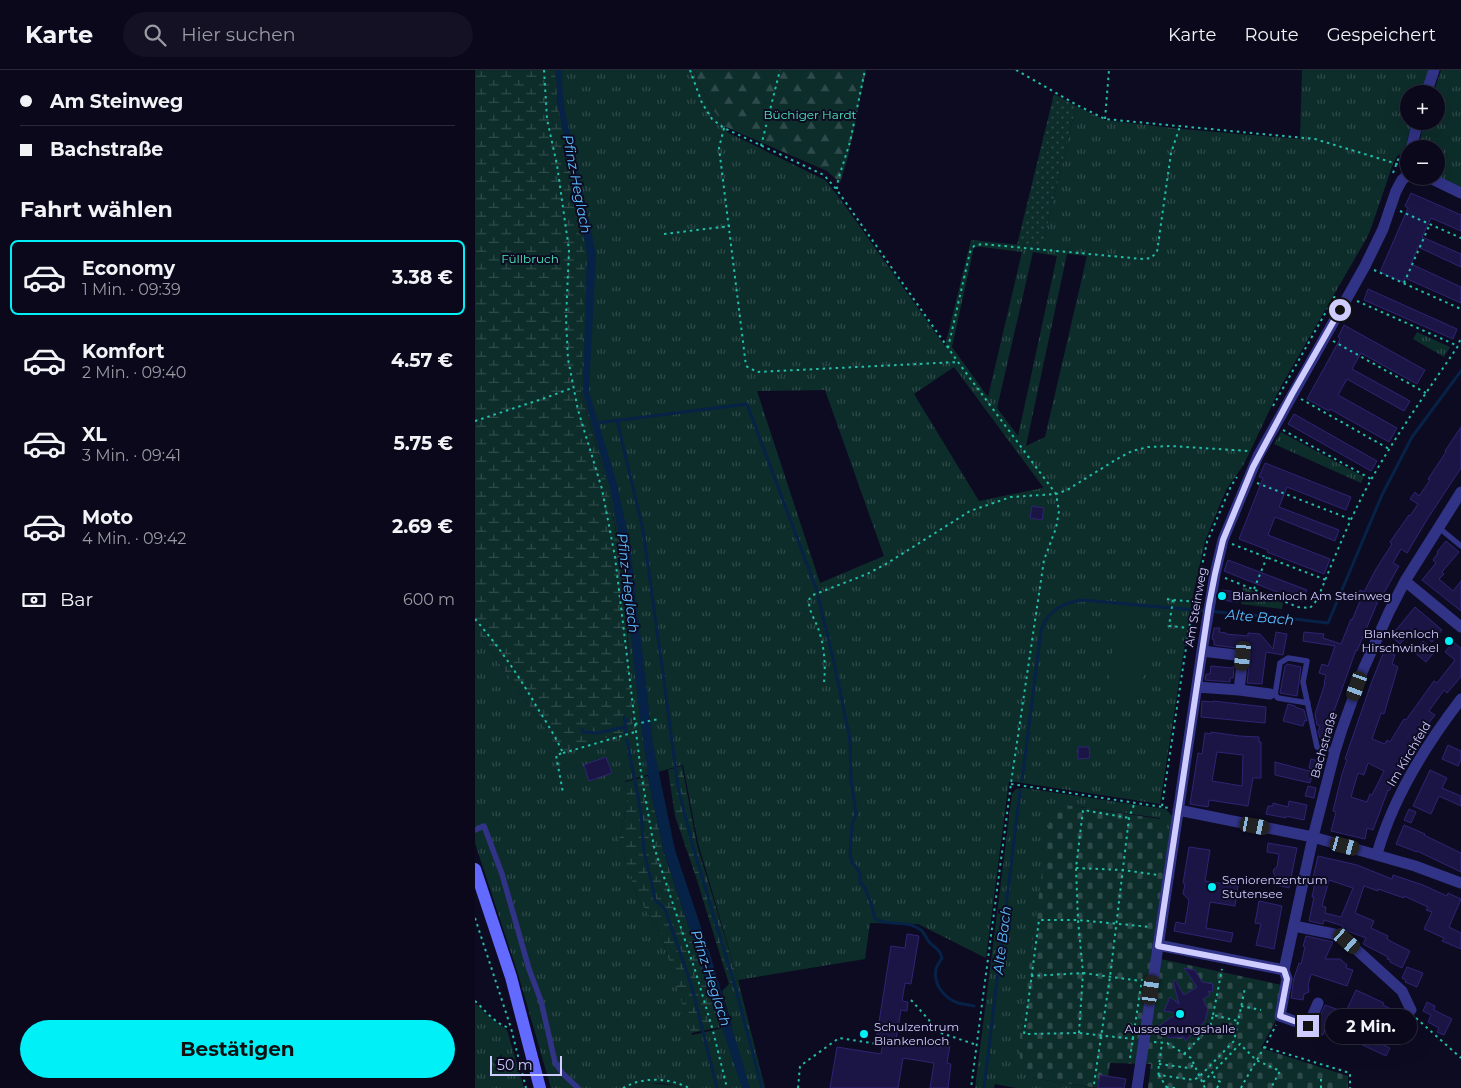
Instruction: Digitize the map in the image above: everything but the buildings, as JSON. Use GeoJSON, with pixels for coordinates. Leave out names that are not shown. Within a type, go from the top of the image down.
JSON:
{"type":"FeatureCollection","features":[{"type":"Feature","properties":{"kind":"main road"},"geometry":{"type":"LineString","coordinates":[[475,869],[511,977],[540,1088]]}},
{"type":"Feature","properties":{"kind":"street"},"geometry":{"type":"LineString","coordinates":[[1429,85],[1434,70]]}},
{"type":"Feature","properties":{"kind":"street","name":"Am Steinweg"},"geometry":{"type":"LineString","coordinates":[[1137,1088],[1138,1039],[1158,946],[1208,610],[1223,540],[1258,456],[1365,266],[1383,229],[1400,183]]}},
{"type":"Feature","properties":{"kind":"street"},"geometry":{"type":"LineString","coordinates":[[1445,185],[1461,193]]}},
{"type":"Feature","properties":{"kind":"street","name":"Bachstraße"},"geometry":{"type":"LineString","coordinates":[[1280,1016],[1287,979],[1284,970],[1313,837],[1341,732],[1366,662],[1405,581],[1461,492]]}},
{"type":"Feature","properties":{"kind":"street"},"geometry":{"type":"LineString","coordinates":[[1405,581],[1461,627]]}},
{"type":"Feature","properties":{"kind":"street"},"geometry":{"type":"LineString","coordinates":[[1202,651],[1243,656],[1239,690]]}},
{"type":"Feature","properties":{"kind":"street"},"geometry":{"type":"LineString","coordinates":[[1197,687],[1273,694]]}},
{"type":"Feature","properties":{"kind":"street","name":"Im Kirchfeld"},"geometry":{"type":"LineString","coordinates":[[1377,854],[1391,813],[1407,780],[1461,699]]}},
{"type":"Feature","properties":{"kind":"street"},"geometry":{"type":"LineString","coordinates":[[1178,810],[1313,837],[1377,854],[1461,883]]}},
{"type":"Feature","properties":{"kind":"street"},"geometry":{"type":"LineString","coordinates":[[1294,926],[1335,934],[1347,941],[1402,991],[1411,1010]]}},
{"type":"Feature","properties":{"kind":"street"},"geometry":{"type":"LineString","coordinates":[[1158,946],[1284,970]]}},
{"type":"Feature","properties":{"kind":"street"},"geometry":{"type":"LineString","coordinates":[[1280,1016],[1308,1026],[1318,1004]]}},
{"type":"Feature","properties":{"kind":"lane"},"geometry":{"type":"LineString","coordinates":[[1438,527],[1461,546]]}},
{"type":"Feature","properties":{"kind":"lane"},"geometry":{"type":"LineString","coordinates":[[1307,703],[1278,698],[1273,694],[1279,663],[1288,658],[1307,661],[1303,682],[1317,747],[1335,751]]}},
{"type":"Feature","properties":{"kind":"lane"},"geometry":{"type":"LineString","coordinates":[[475,830],[484,826],[502,874],[529,969],[541,1001],[555,1062],[562,1073],[578,1088]]}},
{"type":"Feature","properties":{"kind":"path"},"geometry":{"type":"LineString","coordinates":[[544,70],[547,119],[557,165],[569,250],[566,320],[568,359],[578,410],[601,489],[615,557],[641,773],[654,847],[696,973],[713,1030],[727,1088]]}},
{"type":"Feature","properties":{"kind":"path"},"geometry":{"type":"LineString","coordinates":[[690,70],[702,103],[712,119],[725,128],[761,146],[825,175],[958,362],[1056,494],[1059,511],[1056,528],[1043,560],[1011,776],[971,1088]]}},
{"type":"Feature","properties":{"kind":"path"},"geometry":{"type":"LineString","coordinates":[[761,146],[780,70]]}},
{"type":"Feature","properties":{"kind":"path"},"geometry":{"type":"LineString","coordinates":[[837,190],[850,142],[865,70]]}},
{"type":"Feature","properties":{"kind":"path"},"geometry":{"type":"LineString","coordinates":[[1017,70],[1105,119],[1315,139],[1397,164],[1400,156]]}},
{"type":"Feature","properties":{"kind":"path"},"geometry":{"type":"LineString","coordinates":[[1105,119],[1109,70]]}},
{"type":"Feature","properties":{"kind":"path"},"geometry":{"type":"LineString","coordinates":[[948,348],[970,252],[974,246],[983,244],[1151,258],[1157,252],[1171,153],[1179,126]]}},
{"type":"Feature","properties":{"kind":"path"},"geometry":{"type":"LineString","coordinates":[[725,128],[719,148],[746,366],[757,372],[958,362]]}},
{"type":"Feature","properties":{"kind":"path"},"geometry":{"type":"LineString","coordinates":[[1391,207],[1461,238]]}},
{"type":"Feature","properties":{"kind":"path"},"geometry":{"type":"LineString","coordinates":[[1404,283],[1430,224]]}},
{"type":"Feature","properties":{"kind":"path"},"geometry":{"type":"LineString","coordinates":[[664,234],[729,226]]}},
{"type":"Feature","properties":{"kind":"path"},"geometry":{"type":"LineString","coordinates":[[1365,266],[1461,309]]}},
{"type":"Feature","properties":{"kind":"path"},"geometry":{"type":"LineString","coordinates":[[1348,297],[1458,346]]}},
{"type":"Feature","properties":{"kind":"path"},"geometry":{"type":"LineString","coordinates":[[1325,336],[1426,393]]}},
{"type":"Feature","properties":{"kind":"path"},"geometry":{"type":"LineString","coordinates":[[1215,574],[1298,607],[1310,608],[1317,600],[1351,520],[1371,479],[1458,346],[1461,336]]}},
{"type":"Feature","properties":{"kind":"path"},"geometry":{"type":"LineString","coordinates":[[475,421],[573,388]]}},
{"type":"Feature","properties":{"kind":"path"},"geometry":{"type":"LineString","coordinates":[[1292,394],[1389,449]]}},
{"type":"Feature","properties":{"kind":"path"},"geometry":{"type":"LineString","coordinates":[[1274,426],[1371,479]]}},
{"type":"Feature","properties":{"kind":"path"},"geometry":{"type":"LineString","coordinates":[[824,682],[823,650],[819,630],[812,615],[810,598],[813,595],[867,574],[886,564],[970,511],[1011,497],[1056,494],[1067,490],[1132,451],[1148,447],[1171,446],[1243,450],[1250,451],[1258,456]]}},
{"type":"Feature","properties":{"kind":"path"},"geometry":{"type":"LineString","coordinates":[[1247,479],[1351,520]]}},
{"type":"Feature","properties":{"kind":"path"},"geometry":{"type":"LineString","coordinates":[[1223,540],[1325,580]]}},
{"type":"Feature","properties":{"kind":"path"},"geometry":{"type":"LineString","coordinates":[[1254,589],[1267,557]]}},
{"type":"Feature","properties":{"kind":"path"},"geometry":{"type":"LineString","coordinates":[[1011,784],[1162,806],[1194,601],[1173,602],[1167,599]]}},
{"type":"Feature","properties":{"kind":"path"},"geometry":{"type":"LineString","coordinates":[[1173,602],[1169,626],[1189,628]]}},
{"type":"Feature","properties":{"kind":"path"},"geometry":{"type":"LineString","coordinates":[[475,619],[495,642],[517,673],[563,753]]}},
{"type":"Feature","properties":{"kind":"path"},"geometry":{"type":"LineString","coordinates":[[635,724],[659,720]]}},
{"type":"Feature","properties":{"kind":"path"},"geometry":{"type":"LineString","coordinates":[[563,793],[556,755],[636,731]]}},
{"type":"Feature","properties":{"kind":"path"},"geometry":{"type":"LineString","coordinates":[[1093,1084],[1110,977],[1129,818],[1135,802]]}},
{"type":"Feature","properties":{"kind":"path"},"geometry":{"type":"LineString","coordinates":[[1079,1032],[1083,973],[1077,920],[1076,868],[1083,810],[1129,818]]}},
{"type":"Feature","properties":{"kind":"path"},"geometry":{"type":"LineString","coordinates":[[1076,868],[1123,870],[1158,875]]}},
{"type":"Feature","properties":{"kind":"path"},"geometry":{"type":"LineString","coordinates":[[475,918],[511,1028],[526,1088]]}},
{"type":"Feature","properties":{"kind":"path"},"geometry":{"type":"LineString","coordinates":[[1150,927],[1077,920],[1039,920],[1024,1034],[1079,1032],[1167,1044],[1191,1058],[1204,1088]]}},
{"type":"Feature","properties":{"kind":"path"},"geometry":{"type":"LineString","coordinates":[[1185,1054],[1210,1027],[1224,958]]}},
{"type":"Feature","properties":{"kind":"path"},"geometry":{"type":"LineString","coordinates":[[1031,976],[1083,973],[1141,981]]}},
{"type":"Feature","properties":{"kind":"path"},"geometry":{"type":"LineString","coordinates":[[1130,1058],[1138,1039],[1143,974]]}},
{"type":"Feature","properties":{"kind":"path"},"geometry":{"type":"LineString","coordinates":[[1159,1075],[1194,1080],[1200,1076],[1234,1040],[1245,988]]}},
{"type":"Feature","properties":{"kind":"path"},"geometry":{"type":"LineString","coordinates":[[911,1000],[929,1020],[935,1031],[977,1045]]}},
{"type":"Feature","properties":{"kind":"path"},"geometry":{"type":"LineString","coordinates":[[475,1001],[498,1023],[511,1028]]}},
{"type":"Feature","properties":{"kind":"path"},"geometry":{"type":"LineString","coordinates":[[1241,1006],[1261,1010]]}},
{"type":"Feature","properties":{"kind":"path"},"geometry":{"type":"LineString","coordinates":[[1411,1010],[1418,1020],[1461,1058]]}},
{"type":"Feature","properties":{"kind":"path"},"geometry":{"type":"LineString","coordinates":[[1213,1015],[1238,1021]]}},
{"type":"Feature","properties":{"kind":"path"},"geometry":{"type":"LineString","coordinates":[[1241,1088],[1271,1037],[1280,1016]]}},
{"type":"Feature","properties":{"kind":"path"},"geometry":{"type":"LineString","coordinates":[[797,1088],[800,1066],[839,1038],[878,1044]]}},
{"type":"Feature","properties":{"kind":"path"},"geometry":{"type":"LineString","coordinates":[[1162,1043],[1158,1072],[1167,1087],[1176,1088]]}},
{"type":"Feature","properties":{"kind":"path"},"geometry":{"type":"LineString","coordinates":[[1203,1082],[1240,1044],[1256,1060],[1280,1071],[1271,1088]]}},
{"type":"Feature","properties":{"kind":"path"},"geometry":{"type":"LineString","coordinates":[[1264,1047],[1350,1073],[1350,1088]]}},
{"type":"Feature","properties":{"kind":"path"},"geometry":{"type":"LineString","coordinates":[[1159,1064],[1189,1068],[1195,1064]]}},
{"type":"Feature","properties":{"kind":"path"},"geometry":{"type":"LineString","coordinates":[[1211,1074],[1220,1082],[1217,1088]]}},
{"type":"Feature","properties":{"kind":"path"},"geometry":{"type":"LineString","coordinates":[[1321,1075],[1321,1088]]}},
{"type":"Feature","properties":{"kind":"path"},"geometry":{"type":"LineString","coordinates":[[623,1088],[649,1079],[667,1081],[689,1088]]}},
{"type":"Feature","properties":{"kind":"green space","name":"Füllbruch"},"geometry":{"type":"Polygon","coordinates":[[[475,70],[555,70],[558,107],[585,254],[581,392],[608,489],[619,548],[625,602],[633,723],[631,730],[562,752],[475,629],[475,70]]]}},
{"type":"Feature","properties":{"kind":"green space"},"geometry":{"type":"Polygon","coordinates":[[[555,70],[694,70],[709,104],[726,127],[727,132],[825,180],[945,346],[971,240],[1042,247],[1076,106],[1105,120],[1181,129],[1300,139],[1302,70],[1429,70],[1425,85],[1400,85],[1400,130],[1410,130],[1407,140],[1400,140],[1400,155],[1397,156],[1393,164],[1370,231],[1280,388],[1244,464],[1226,490],[1205,541],[1191,605],[1160,804],[1009,781],[986,958],[918,924],[870,923],[865,959],[738,980],[765,1088],[682,1088],[659,1083],[637,1088],[551,1088],[518,974],[475,843],[475,629],[562,752],[631,730],[633,723],[626,614],[616,528],[598,450],[581,392],[555,70]],[[974,247],[952,347],[988,397],[1022,252],[974,247]],[[1033,252],[997,408],[1018,436],[1057,256],[1033,252]],[[1067,254],[1026,446],[1045,437],[1087,256],[1067,254]],[[954,367],[914,394],[979,501],[1043,488],[1043,487],[954,367]],[[825,390],[757,391],[820,583],[884,556],[825,390]],[[683,765],[625,781],[628,802],[619,841],[637,896],[661,934],[692,1035],[732,1026],[722,991],[729,984],[738,980],[698,843],[683,765]]]}},
{"type":"Feature","properties":{"kind":"green space","name":"Büchiger Hardt"},"geometry":{"type":"Polygon","coordinates":[[[694,70],[866,70],[848,157],[840,183],[827,171],[726,127],[709,104],[694,70]]]}},
{"type":"Feature","properties":{"kind":"green space"},"geometry":{"type":"Polygon","coordinates":[[[1441,70],[1461,70],[1461,190],[1445,181],[1445,140],[1420,140],[1422,130],[1445,130],[1445,85],[1436,85],[1441,70]]]}},
{"type":"Feature","properties":{"kind":"green space"},"geometry":{"type":"Polygon","coordinates":[[[1054,94],[1076,106],[1042,247],[1017,245],[1054,94]]]}},
{"type":"Feature","properties":{"kind":"green space"},"geometry":{"type":"Polygon","coordinates":[[[1417,332],[1450,347],[1444,357],[1413,339],[1417,332]]]}},
{"type":"Feature","properties":{"kind":"green space"},"geometry":{"type":"Polygon","coordinates":[[[1281,432],[1364,477],[1361,483],[1274,444],[1281,432]]]}},
{"type":"Feature","properties":{"kind":"green space"},"geometry":{"type":"Polygon","coordinates":[[[1243,587],[1283,603],[1282,609],[1241,604],[1243,587]]]}},
{"type":"Feature","properties":{"kind":"green space"},"geometry":{"type":"Polygon","coordinates":[[[1128,611],[1135,615],[1134,623],[1129,629],[1150,630],[1140,697],[1107,697],[1115,629],[1121,629],[1116,625],[1117,616],[1119,613],[1128,611]]]}},
{"type":"Feature","properties":{"kind":"green space"},"geometry":{"type":"Polygon","coordinates":[[[682,766],[697,845],[738,980],[729,984],[675,816],[668,770],[682,766]]]}},
{"type":"Feature","properties":{"kind":"green space"},"geometry":{"type":"Polygon","coordinates":[[[648,776],[664,852],[722,1027],[691,1033],[661,934],[637,896],[619,841],[628,802],[625,782],[648,776]]]}},
{"type":"Feature","properties":{"kind":"green space"},"geometry":{"type":"Polygon","coordinates":[[[1024,788],[1165,809],[1173,818],[1167,836],[1160,818],[1066,805],[1032,1078],[1096,1088],[1016,1088],[995,1084],[994,1088],[975,1088],[1012,794],[1016,789],[1024,788]]]}},
{"type":"Feature","properties":{"kind":"green space"},"geometry":{"type":"Polygon","coordinates":[[[1066,805],[1160,819],[1170,831],[1151,957],[1282,985],[1277,1018],[1261,1048],[1348,1076],[1348,1088],[1148,1088],[1151,1064],[1110,1063],[1108,1077],[1100,1076],[1098,1088],[1032,1078],[1023,1069],[1020,1058],[1020,1034],[1050,814],[1066,805]]]}},
{"type":"Feature","properties":{"kind":"green space"},"geometry":{"type":"Polygon","coordinates":[[[475,1003],[507,1030],[524,1088],[475,1088],[475,1003]]]}},
{"type":"Feature","properties":{"kind":"green space"},"geometry":{"type":"Polygon","coordinates":[[[647,1083],[673,1085],[682,1088],[637,1088],[647,1083]]]}},
{"type":"Feature","properties":{"kind":"water","name":"Pfinz-Heglach"},"geometry":{"type":"Polygon","coordinates":[[[556,70],[561,70],[564,107],[596,254],[589,392],[617,484],[630,545],[653,744],[675,850],[710,954],[750,1088],[742,1088],[664,852],[649,783],[621,548],[611,492],[583,392],[587,253],[558,106],[556,70]]]}},
{"type":"Feature","properties":{"kind":"waterway","name":"Alte Bach"},"geometry":{"type":"LineString","coordinates":[[1022,780],[1041,631],[1051,613],[1068,603],[1082,600],[1328,623],[1382,495],[1412,437],[1461,371]]}},
{"type":"Feature","properties":{"kind":"waterway"},"geometry":{"type":"LineString","coordinates":[[597,423],[747,404],[817,591]]}},
{"type":"Feature","properties":{"kind":"waterway"},"geometry":{"type":"LineString","coordinates":[[617,420],[643,530],[678,787],[693,847],[735,986],[762,1088]]}},
{"type":"Feature","properties":{"kind":"waterway"},"geometry":{"type":"LineString","coordinates":[[818,596],[850,740],[851,779],[856,814],[852,825],[850,854],[852,863],[860,874],[860,882],[865,888],[875,919],[887,923],[910,925],[921,930],[941,955],[942,958],[936,968],[936,980],[941,990],[953,1001],[974,1006]]}},
{"type":"Feature","properties":{"kind":"waterway"},"geometry":{"type":"LineString","coordinates":[[624,717],[625,721]]}},
{"type":"Feature","properties":{"kind":"waterway"},"geometry":{"type":"LineString","coordinates":[[626,733],[625,721],[628,720]]}},
{"type":"Feature","properties":{"kind":"waterway"},"geometry":{"type":"LineString","coordinates":[[582,729],[583,732],[597,733],[625,727]]}},
{"type":"Feature","properties":{"kind":"waterway"},"geometry":{"type":"LineString","coordinates":[[627,740],[641,813],[644,852],[655,900],[665,909],[692,987],[717,1088]]}},
{"type":"Feature","properties":{"kind":"waterway","name":"Alte Bach"},"geometry":{"type":"LineString","coordinates":[[984,1088],[1020,791]]}},
{"type":"Feature","properties":{"kind":"place","name":"Blankenloch Am Steinweg"},"geometry":{"type":"Point","coordinates":[1222,596]}},
{"type":"Feature","properties":{"kind":"place","name":"Blankenloch Hirschwinkel"},"geometry":{"type":"Point","coordinates":[1449,641]}},
{"type":"Feature","properties":{"kind":"place","name":"Seniorenzentrum Stutensee"},"geometry":{"type":"Point","coordinates":[1212,887]}},
{"type":"Feature","properties":{"kind":"place","name":"Aussegnungshalle"},"geometry":{"type":"Point","coordinates":[1180,1014]}},
{"type":"Feature","properties":{"kind":"place","name":"Schulzentrum Blankenloch"},"geometry":{"type":"Point","coordinates":[864,1034]}},
{"type":"Feature","properties":{"kind":"route"},"geometry":{"type":"LineString","coordinates":[[1308,1026],[1280,1016],[1287,979],[1284,970],[1158,946],[1209,605],[1223,540],[1258,456],[1340,310]]}}]}
